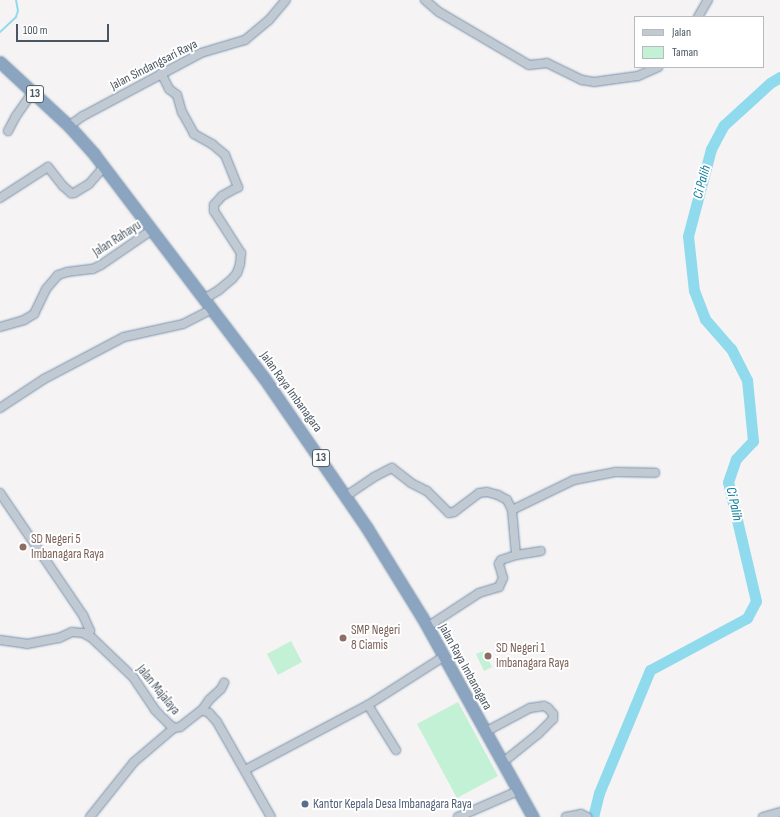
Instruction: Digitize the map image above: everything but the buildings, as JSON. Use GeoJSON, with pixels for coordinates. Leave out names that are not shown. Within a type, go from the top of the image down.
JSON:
{"type":"FeatureCollection","features":[{"type":"Feature","properties":{"kind":"highway","name":"Jalan Raya Imbanagara"},"geometry":{"type":"LineString","coordinates":[[0,62],[69,126],[104,167],[264,378],[367,528],[427,627],[533,817]]}},
{"type":"Feature","properties":{"kind":"street","name":"Jalan Sindangsari Raya"},"geometry":{"type":"LineString","coordinates":[[69,126],[83,116],[201,53],[245,40],[269,20],[286,0]]}},
{"type":"Feature","properties":{"kind":"street"},"geometry":{"type":"LineString","coordinates":[[426,0],[439,12],[530,64],[548,63],[582,80],[594,82],[638,76],[656,68]]}},
{"type":"Feature","properties":{"kind":"street"},"geometry":{"type":"LineString","coordinates":[[699,16],[708,0]]}},
{"type":"Feature","properties":{"kind":"street"},"geometry":{"type":"LineString","coordinates":[[161,73],[169,88],[177,95],[182,112],[194,134],[212,144],[225,155],[238,187],[222,196],[214,205],[214,210],[241,253],[240,264],[237,273],[232,279],[219,290],[204,299]]}},
{"type":"Feature","properties":{"kind":"street"},"geometry":{"type":"LineString","coordinates":[[8,131],[16,116],[33,92]]}},
{"type":"Feature","properties":{"kind":"street"},"geometry":{"type":"LineString","coordinates":[[0,198],[48,167],[62,186],[70,193],[74,194],[89,184],[104,167]]}},
{"type":"Feature","properties":{"kind":"street","name":"Jalan Rahayu"},"geometry":{"type":"LineString","coordinates":[[0,327],[24,320],[34,314],[46,289],[58,275],[67,272],[93,269],[152,230]]}},
{"type":"Feature","properties":{"kind":"street"},"geometry":{"type":"LineString","coordinates":[[0,408],[44,379],[124,337],[183,324],[212,309]]}},
{"type":"Feature","properties":{"kind":"street"},"geometry":{"type":"LineString","coordinates":[[346,496],[374,477],[392,468],[411,483],[427,491],[449,513],[454,512],[479,493],[487,492],[503,497],[507,500],[512,510],[516,555]]}},
{"type":"Feature","properties":{"kind":"street"},"geometry":{"type":"LineString","coordinates":[[512,510],[574,480],[616,472],[655,473]]}},
{"type":"Feature","properties":{"kind":"street"},"geometry":{"type":"LineString","coordinates":[[0,493],[83,615],[90,631],[87,635],[77,632],[59,638],[27,644],[0,640]]}},
{"type":"Feature","properties":{"kind":"street"},"geometry":{"type":"LineString","coordinates":[[427,627],[479,593],[499,587],[503,578],[499,564],[500,560],[516,555],[541,551]]}},
{"type":"Feature","properties":{"kind":"street","name":"Jalan Majalaya"},"geometry":{"type":"LineString","coordinates":[[87,635],[133,677],[160,716],[174,728],[185,724],[202,710],[209,700],[221,689],[224,683]]}},
{"type":"Feature","properties":{"kind":"street"},"geometry":{"type":"LineString","coordinates":[[245,770],[368,705],[443,658]]}},
{"type":"Feature","properties":{"kind":"street"},"geometry":{"type":"LineString","coordinates":[[368,705],[396,750]]}},
{"type":"Feature","properties":{"kind":"street"},"geometry":{"type":"LineString","coordinates":[[485,732],[530,708],[544,706],[553,714],[554,719],[502,763]]}},
{"type":"Feature","properties":{"kind":"street"},"geometry":{"type":"LineString","coordinates":[[202,710],[209,713],[217,722],[271,817]]}},
{"type":"Feature","properties":{"kind":"street"},"geometry":{"type":"LineString","coordinates":[[90,817],[134,762],[174,728]]}},
{"type":"Feature","properties":{"kind":"street"},"geometry":{"type":"LineString","coordinates":[[458,817],[518,791]]}},
{"type":"Feature","properties":{"kind":"street"},"geometry":{"type":"LineString","coordinates":[[763,817],[780,812]]}},
{"type":"Feature","properties":{"kind":"street"},"geometry":{"type":"LineString","coordinates":[[566,817],[578,814],[587,817]]}},
{"type":"Feature","properties":{"kind":"green space"},"geometry":{"type":"Polygon","coordinates":[[[291,641],[302,662],[278,675],[267,654],[291,641]]]}},
{"type":"Feature","properties":{"kind":"green space"},"geometry":{"type":"Polygon","coordinates":[[[484,651],[492,667],[484,671],[476,654],[484,651]]]}},
{"type":"Feature","properties":{"kind":"green space"},"geometry":{"type":"Polygon","coordinates":[[[458,702],[498,776],[457,798],[417,724],[458,702]]]}},
{"type":"Feature","properties":{"kind":"waterway"},"geometry":{"type":"LineString","coordinates":[[0,32],[16,17],[18,11],[16,0]]}},
{"type":"Feature","properties":{"kind":"waterway","name":"Ci Palih"},"geometry":{"type":"LineString","coordinates":[[593,817],[599,793],[650,670],[747,618],[756,601],[728,482],[736,459],[753,441],[747,380],[731,349],[705,319],[694,291],[688,236],[711,149],[724,125],[770,83],[780,77]]}},
{"type":"Feature","properties":{"kind":"place","name":"SD Negeri 5 Imbanagara Raya"},"geometry":{"type":"Point","coordinates":[23,547]}},
{"type":"Feature","properties":{"kind":"place","name":"SMP Negeri 8 Ciamis"},"geometry":{"type":"Point","coordinates":[343,638]}},
{"type":"Feature","properties":{"kind":"place","name":"SD Negeri 1 Imbanagara Raya"},"geometry":{"type":"Point","coordinates":[488,656]}},
{"type":"Feature","properties":{"kind":"place","name":"Kantor Kepala Desa Imbanagara Raya"},"geometry":{"type":"Point","coordinates":[305,804]}}]}
